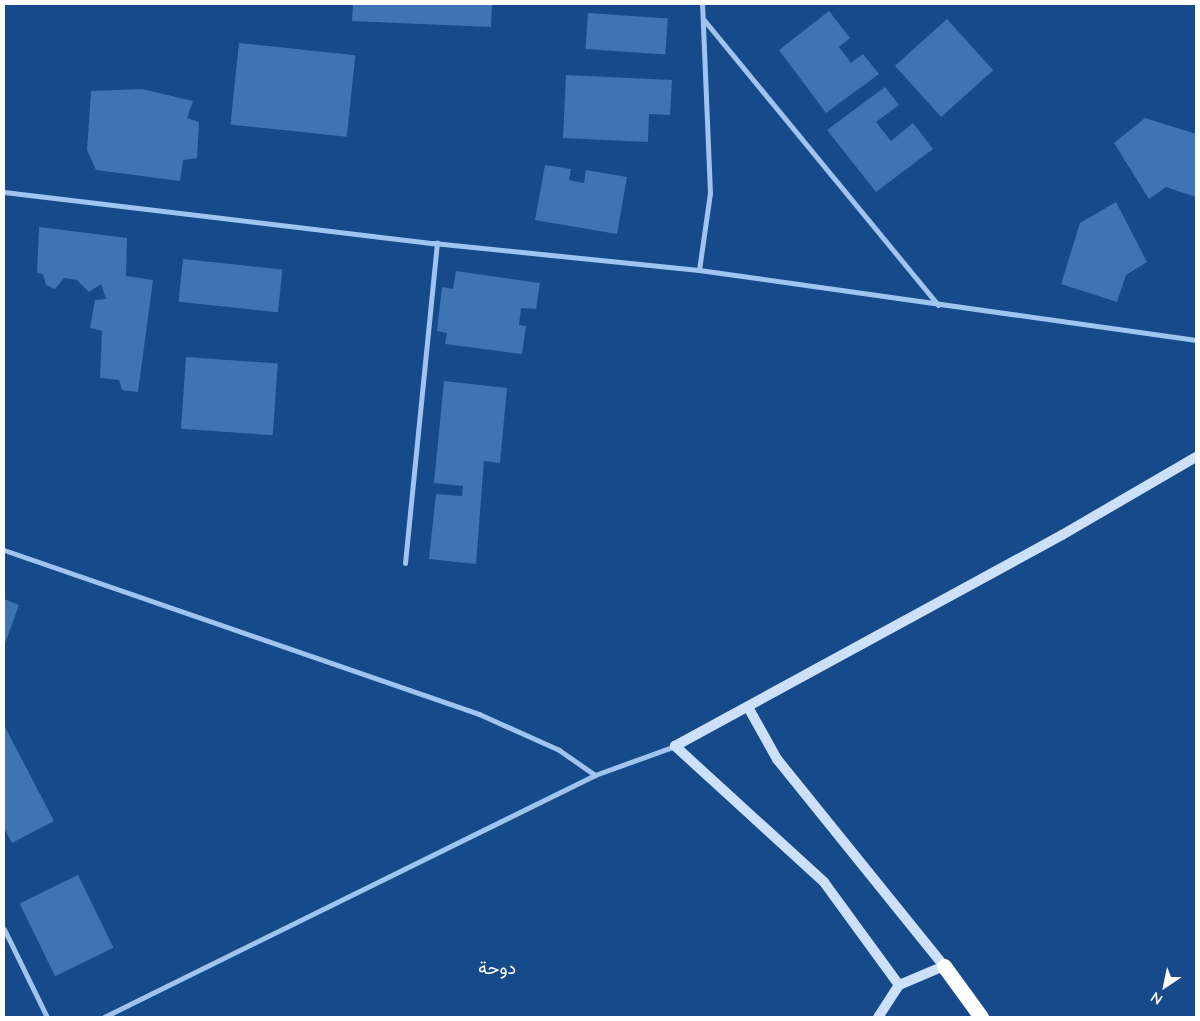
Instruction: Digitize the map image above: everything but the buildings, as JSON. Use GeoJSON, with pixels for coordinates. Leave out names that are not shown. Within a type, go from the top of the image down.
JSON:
{"type":"FeatureCollection","features":[{"type":"Feature","properties":{"kind":"highway"},"geometry":{"type":"LineString","coordinates":[[944,966],[981,1017]]}},
{"type":"Feature","properties":{"kind":"street"},"geometry":{"type":"LineString","coordinates":[[699,270],[710,193],[702,4]]}},
{"type":"Feature","properties":{"kind":"street"},"geometry":{"type":"LineString","coordinates":[[704,20],[938,305]]}},
{"type":"Feature","properties":{"kind":"street"},"geometry":{"type":"LineString","coordinates":[[4,192],[437,244],[699,270],[1196,340]]}},
{"type":"Feature","properties":{"kind":"street"},"geometry":{"type":"LineString","coordinates":[[405,563],[437,244]]}},
{"type":"Feature","properties":{"kind":"street"},"geometry":{"type":"LineString","coordinates":[[104,1017],[595,775],[675,746],[1196,457]]}},
{"type":"Feature","properties":{"kind":"street"},"geometry":{"type":"LineString","coordinates":[[4,550],[479,714],[559,750],[595,775]]}},
{"type":"Feature","properties":{"kind":"street"},"geometry":{"type":"LineString","coordinates":[[748,707],[777,759],[944,966],[899,985],[878,1017]]}},
{"type":"Feature","properties":{"kind":"street"},"geometry":{"type":"LineString","coordinates":[[675,746],[824,882],[899,985]]}},
{"type":"Feature","properties":{"kind":"street"},"geometry":{"type":"LineString","coordinates":[[4,929],[47,1017]]}},
{"type":"Feature","properties":{"kind":"district","name":"دوحة"},"geometry":{"type":"Point","coordinates":[497,968]}}]}
